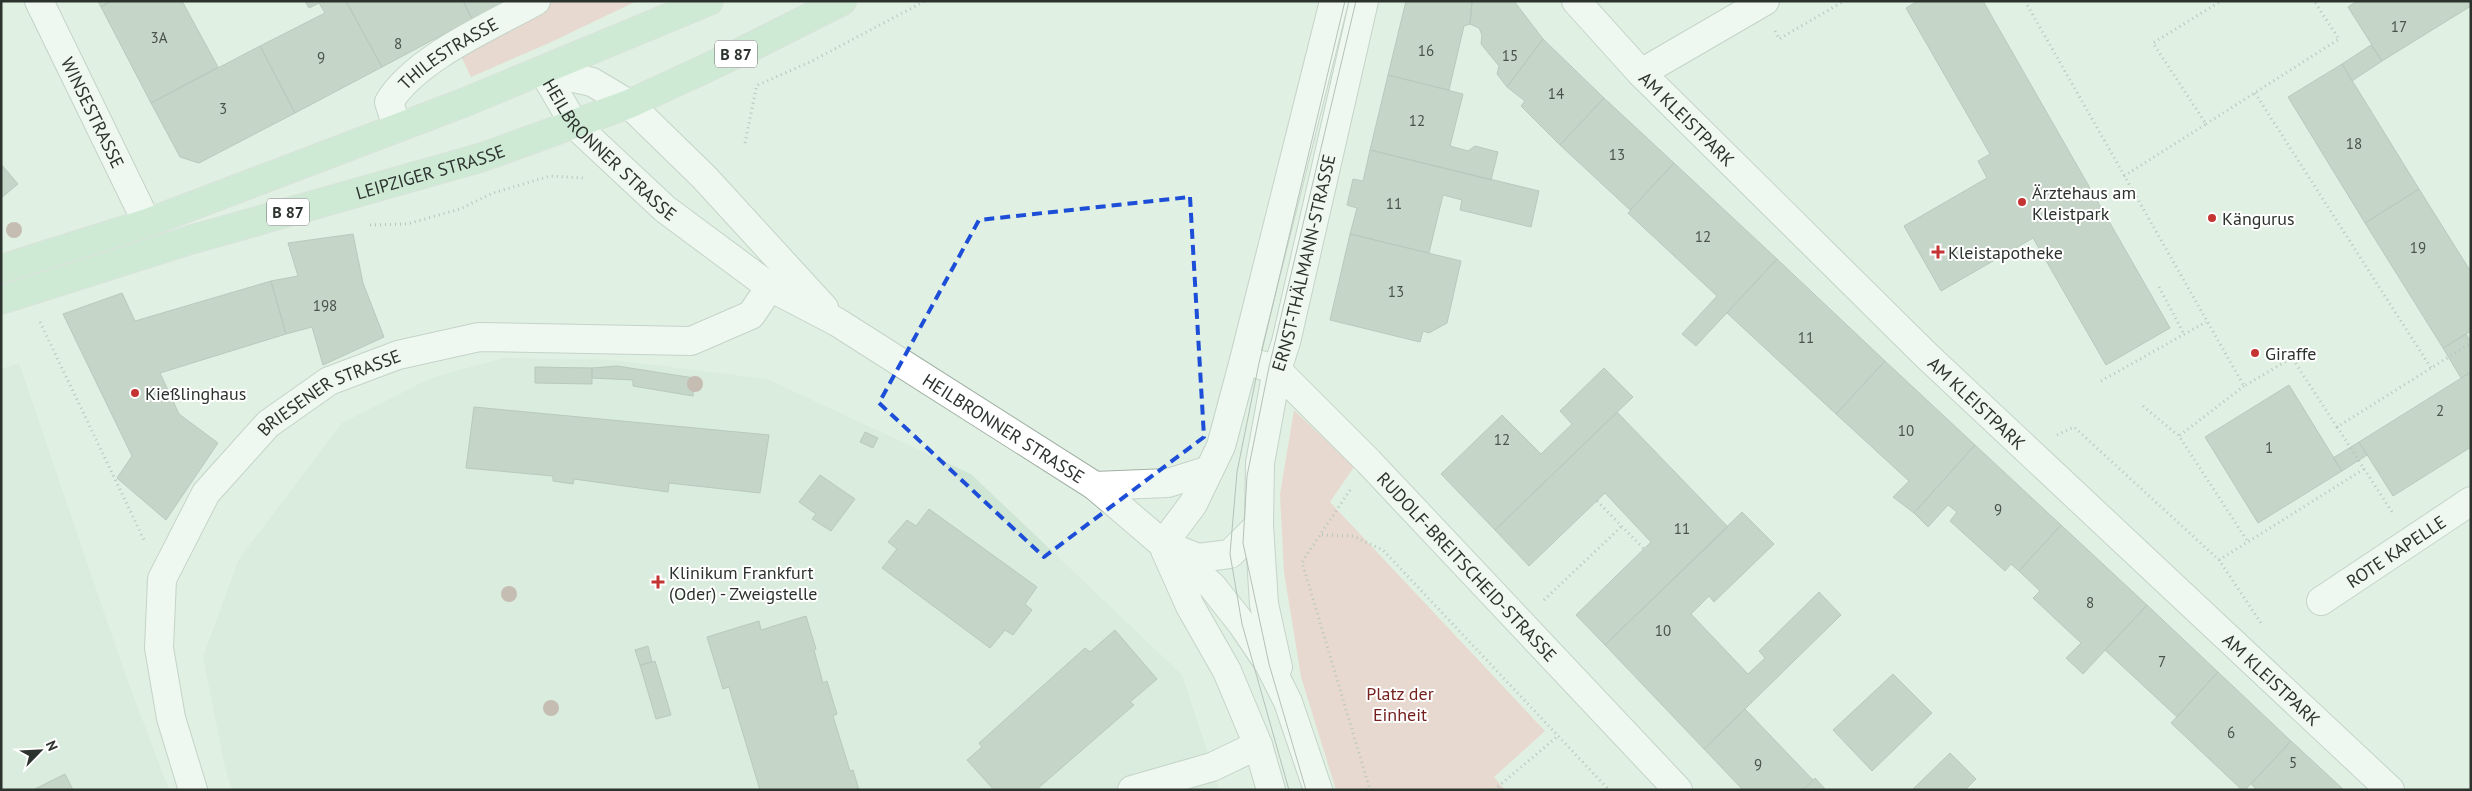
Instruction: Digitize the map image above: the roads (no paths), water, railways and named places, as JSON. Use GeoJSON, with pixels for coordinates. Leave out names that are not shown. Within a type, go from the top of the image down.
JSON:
{"type":"FeatureCollection","features":[{"type":"Feature","properties":{"kind":"main road","name":"B 87"},"geometry":{"type":"LineString","coordinates":[[1,269],[147,223],[543,71],[709,1]]}},
{"type":"Feature","properties":{"kind":"main road","name":"LEIPZIGER STRASSE"},"geometry":{"type":"LineString","coordinates":[[1,300],[190,240],[483,157],[629,104],[842,1]]}},
{"type":"Feature","properties":{"kind":"street","name":"WINSESTRASSE"},"geometry":{"type":"LineString","coordinates":[[39,1],[147,223]]}},
{"type":"Feature","properties":{"kind":"street","name":"THILESTRASSE"},"geometry":{"type":"LineString","coordinates":[[397,127],[389,102],[397,88],[437,56],[536,1]]}},
{"type":"Feature","properties":{"kind":"street","name":"ERNST-THÄLMANN-STRASSE"},"geometry":{"type":"LineString","coordinates":[[1162,544],[1193,504],[1221,446],[1334,1]]}},
{"type":"Feature","properties":{"kind":"street","name":"ERNST-THÄLMANN-STRASSE"},"geometry":{"type":"LineString","coordinates":[[1288,702],[1264,604],[1259,525],[1260,463],[1277,370],[1286,342],[1364,1]]}},
{"type":"Feature","properties":{"kind":"street","name":"AM KLEISTPARK"},"geometry":{"type":"LineString","coordinates":[[1576,1],[1641,73],[1927,356],[2390,790]]}},
{"type":"Feature","properties":{"kind":"street"},"geometry":{"type":"LineString","coordinates":[[1641,73],[1762,3]]}},
{"type":"Feature","properties":{"kind":"street","name":"HEILBRONNER STRASSE"},"geometry":{"type":"LineString","coordinates":[[543,71],[592,82],[629,104],[704,177],[837,322]]}},
{"type":"Feature","properties":{"kind":"street","name":"HEILBRONNER STRASSE"},"geometry":{"type":"LineString","coordinates":[[543,71],[574,124],[665,209],[770,287],[837,322],[1096,486],[1218,594],[1269,664],[1288,702],[1318,790]]}},
{"type":"Feature","properties":{"kind":"street","name":"BRIESENER STRASSE"},"geometry":{"type":"LineString","coordinates":[[193,790],[171,718],[159,648],[162,579],[206,493],[268,424],[329,381],[398,355],[479,337],[691,341],[751,315],[770,287]]}},
{"type":"Feature","properties":{"kind":"street","name":"RUDOLF-BREITSCHEID-STRASSE"},"geometry":{"type":"LineString","coordinates":[[1244,360],[1277,370],[1368,462],[1678,790]]}},
{"type":"Feature","properties":{"kind":"street"},"geometry":{"type":"LineString","coordinates":[[1096,486],[1168,483],[1209,470]]}},
{"type":"Feature","properties":{"kind":"street","name":"ROTE KAPELLE"},"geometry":{"type":"LineString","coordinates":[[2321,601],[2471,501]]}},
{"type":"Feature","properties":{"kind":"street"},"geometry":{"type":"LineString","coordinates":[[1162,544],[1198,558],[1230,554],[1259,525]]}},
{"type":"Feature","properties":{"kind":"street","name":"HEILBRONNER STRASSE"},"geometry":{"type":"LineString","coordinates":[[1162,544],[1190,606],[1227,671],[1258,745],[1271,790]]}},
{"type":"Feature","properties":{"kind":"street"},"geometry":{"type":"LineString","coordinates":[[1132,790],[1212,767],[1258,745]]}},
{"type":"Feature","properties":{"kind":"tram line"},"geometry":{"type":"LineString","coordinates":[[1289,790],[1242,624],[1230,554],[1237,472],[1259,363],[1345,1]]}},
{"type":"Feature","properties":{"kind":"tram line"},"geometry":{"type":"LineString","coordinates":[[1306,790],[1269,664],[1243,543],[1247,476],[1269,367],[1356,1]]}},
{"type":"Feature","properties":{"kind":"place","name":"Ärztehaus am Kleistpark"},"geometry":{"type":"Point","coordinates":[2022,202]}},
{"type":"Feature","properties":{"kind":"place","name":"Kängurus"},"geometry":{"type":"Point","coordinates":[2212,218]}},
{"type":"Feature","properties":{"kind":"place","name":"Kleistapotheke"},"geometry":{"type":"Point","coordinates":[1938,252]}},
{"type":"Feature","properties":{"kind":"place","name":"Giraffe"},"geometry":{"type":"Point","coordinates":[2255,353]}},
{"type":"Feature","properties":{"kind":"place","name":"Kießlinghaus"},"geometry":{"type":"Point","coordinates":[135,393]}},
{"type":"Feature","properties":{"kind":"place","name":"Klinikum Frankfurt (Oder) - Zweigstelle"},"geometry":{"type":"Point","coordinates":[658,582]}},
{"type":"Feature","properties":{"kind":"park label","name":"Platz der Einheit"},"geometry":{"type":"Point","coordinates":[1400,703]}}]}
